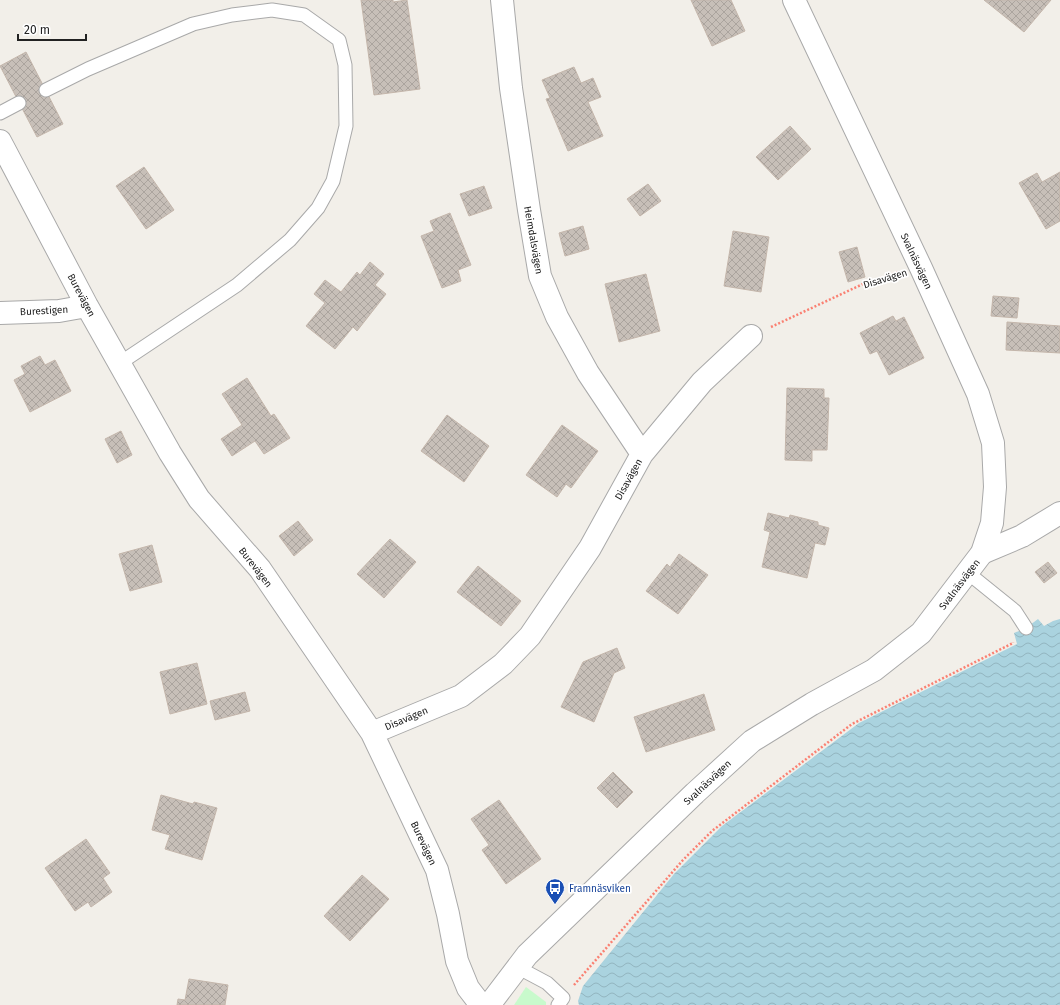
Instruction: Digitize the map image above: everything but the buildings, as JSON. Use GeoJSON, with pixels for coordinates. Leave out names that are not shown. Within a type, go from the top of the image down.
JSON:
{"type":"FeatureCollection","features":[{"type":"Feature","properties":{"kind":"street","name":"Heimdalsvägen"},"geometry":{"type":"LineString","coordinates":[[502,0],[511,88],[540,276],[557,317],[588,373],[642,454]]}},
{"type":"Feature","properties":{"kind":"street","name":"Svalnäsvägen"},"geometry":{"type":"LineString","coordinates":[[489,1005],[527,956],[695,793],[752,741],[812,704],[874,670],[921,633],[982,553],[992,523],[995,487],[993,443],[978,394],[921,268],[794,0]]}},
{"type":"Feature","properties":{"kind":"street","name":"Burevägen"},"geometry":{"type":"LineString","coordinates":[[0,141],[88,306],[170,453],[199,499],[260,569],[372,733],[437,870],[448,914],[457,961],[468,988],[481,1005]]}},
{"type":"Feature","properties":{"kind":"street","name":"Burestigen"},"geometry":{"type":"LineString","coordinates":[[0,313],[59,311],[88,306]]}},
{"type":"Feature","properties":{"kind":"street","name":"Disavägen"},"geometry":{"type":"LineString","coordinates":[[372,733],[461,696],[503,664],[530,636],[590,548],[642,454],[702,382],[751,336]]}},
{"type":"Feature","properties":{"kind":"street"},"geometry":{"type":"LineString","coordinates":[[982,553],[1022,536],[1060,512]]}},
{"type":"Feature","properties":{"kind":"lane"},"geometry":{"type":"LineString","coordinates":[[46,90],[88,69],[193,24],[232,14],[272,10],[304,15],[339,40],[345,65],[346,126],[333,181],[318,208],[290,240],[237,285],[120,363]]}},
{"type":"Feature","properties":{"kind":"lane"},"geometry":{"type":"LineString","coordinates":[[0,113],[19,103]]}},
{"type":"Feature","properties":{"kind":"lane"},"geometry":{"type":"LineString","coordinates":[[968,573],[1015,610],[1026,628]]}},
{"type":"Feature","properties":{"kind":"lane"},"geometry":{"type":"LineString","coordinates":[[517,967],[547,983],[561,1001]]}},
{"type":"Feature","properties":{"kind":"path","name":"Disavägen"},"geometry":{"type":"LineString","coordinates":[[751,336],[863,284],[896,273],[921,268]]}},
{"type":"Feature","properties":{"kind":"path"},"geometry":{"type":"LineString","coordinates":[[561,1001],[683,860],[712,831],[852,724],[1013,643],[1011,636]]}},
{"type":"Feature","properties":{"kind":"green space"},"geometry":{"type":"Polygon","coordinates":[[[526,987],[546,1002],[546,1005],[514,1005],[526,987]]]}},
{"type":"Feature","properties":{"kind":"water"},"geometry":{"type":"Polygon","coordinates":[[[1038,619],[1044,626],[1060,619],[1060,1005],[579,1005],[578,1001],[583,986],[674,874],[722,826],[859,723],[1017,644],[1014,633],[1026,628],[1038,619]]]}},
{"type":"Feature","properties":{"kind":"place","name":"Framnäsviken"},"geometry":{"type":"Point","coordinates":[555,905]}}]}
